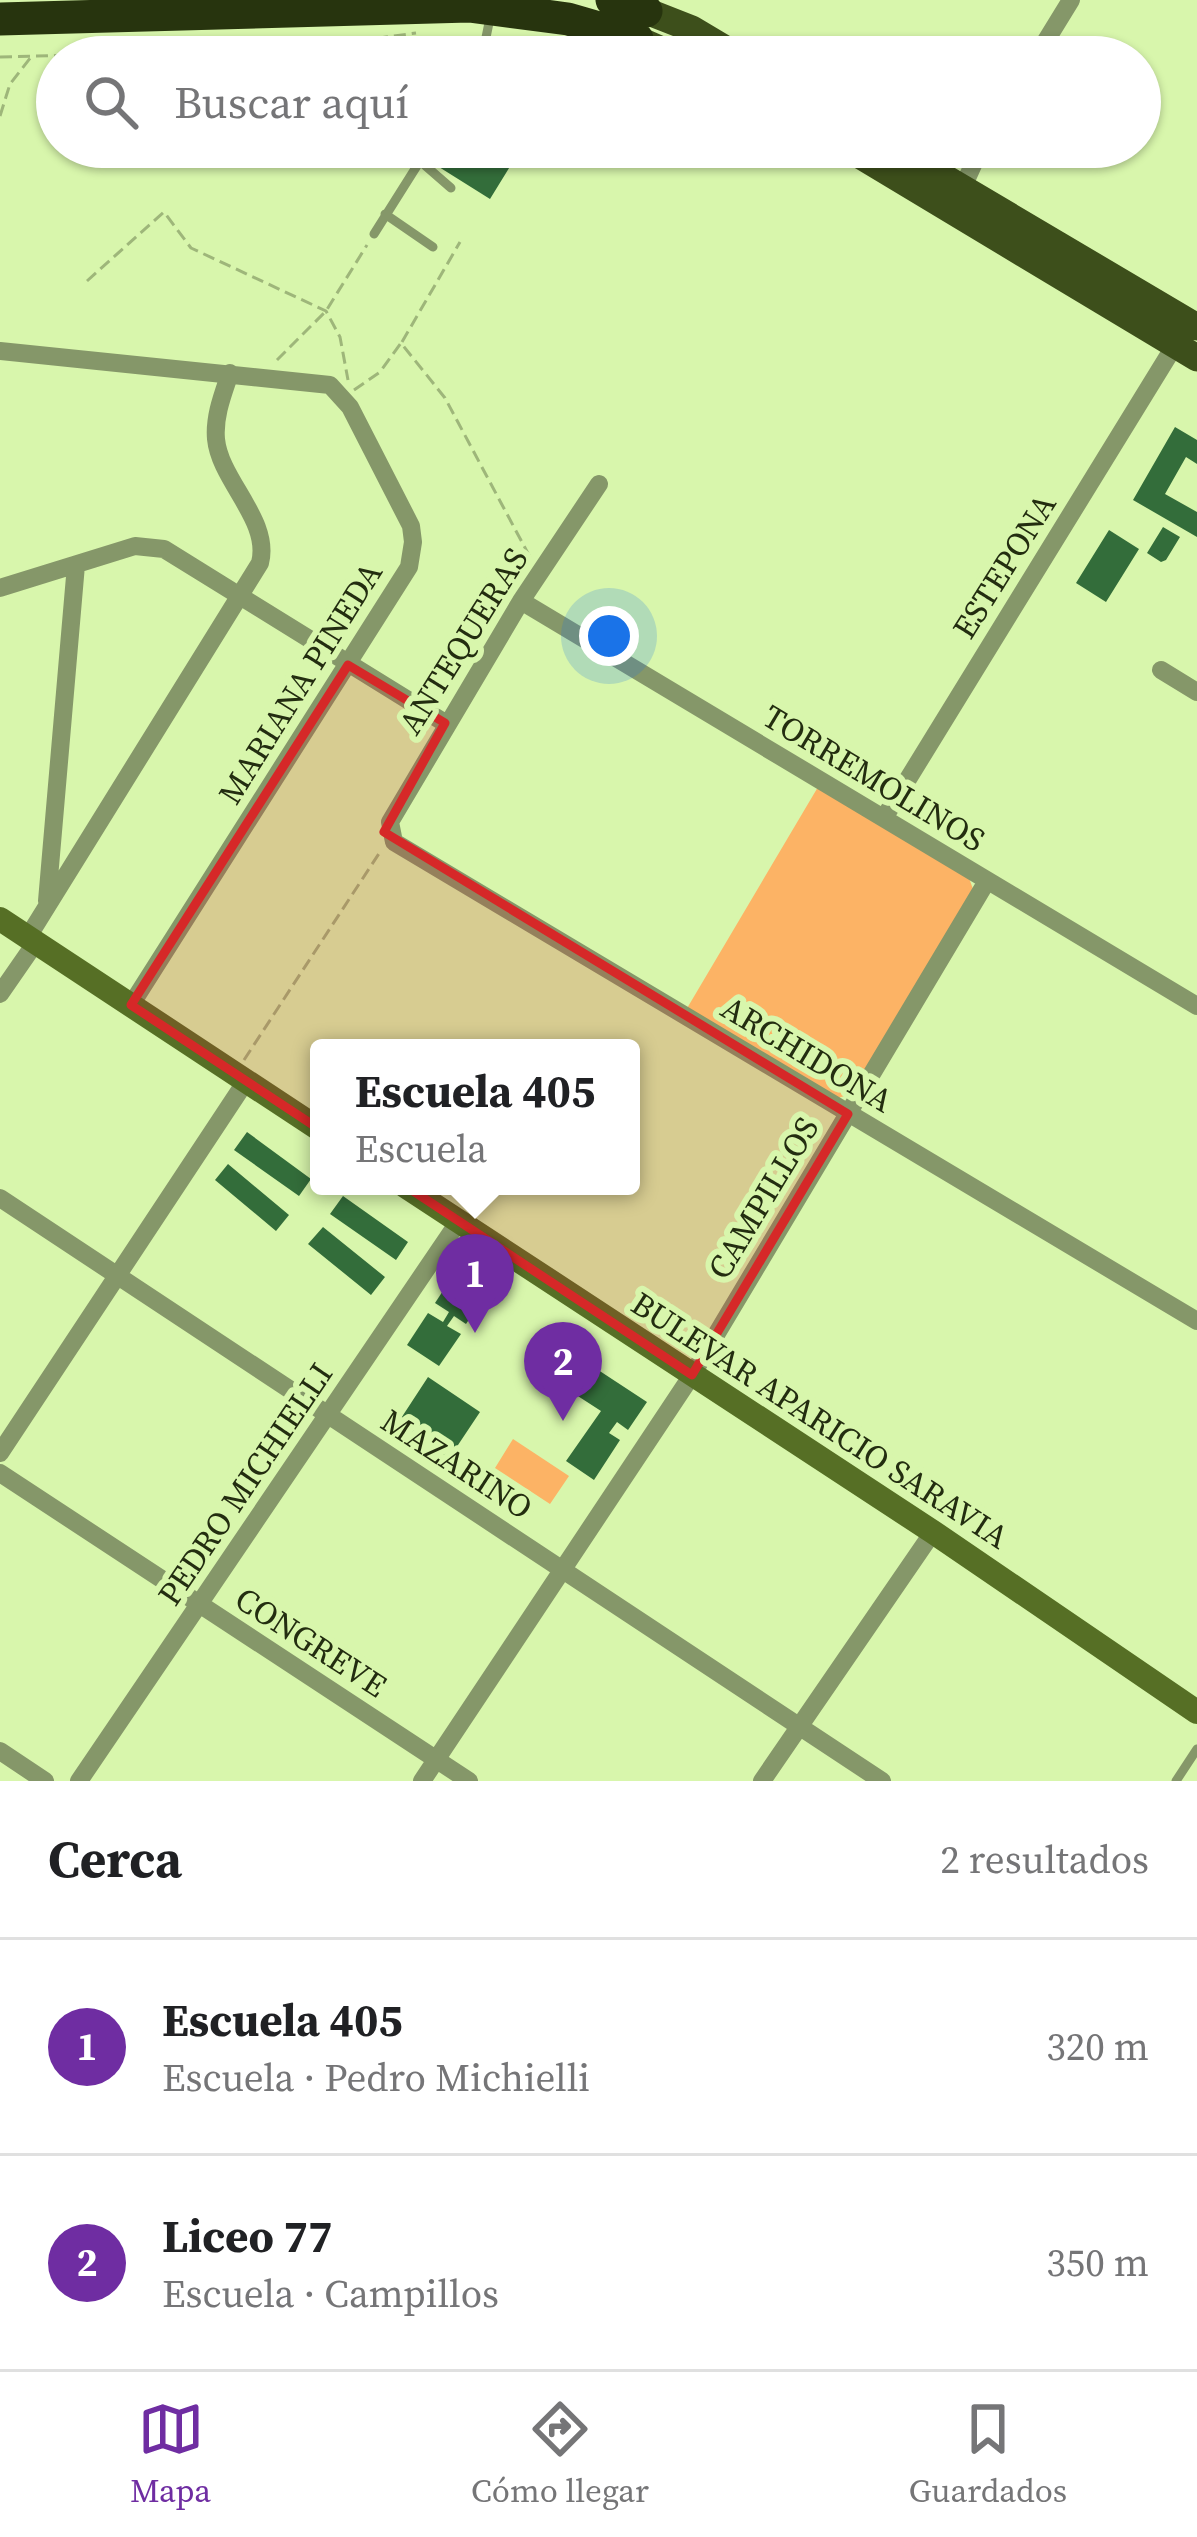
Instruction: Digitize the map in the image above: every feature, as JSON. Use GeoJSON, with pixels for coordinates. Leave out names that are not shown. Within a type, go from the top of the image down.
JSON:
{"type":"FeatureCollection","features":[{"type":"Feature","properties":{"kind":"highway"},"geometry":{"type":"LineString","coordinates":[[612,0],[645,17]]}},
{"type":"Feature","properties":{"kind":"highway"},"geometry":{"type":"LineString","coordinates":[[0,20],[448,3],[645,17]]}},
{"type":"Feature","properties":{"kind":"main road"},"geometry":{"type":"LineString","coordinates":[[645,17],[704,36]]}},
{"type":"Feature","properties":{"kind":"main road"},"geometry":{"type":"LineString","coordinates":[[890,168],[957,200],[1190,344]]}},
{"type":"Feature","properties":{"kind":"main road"},"geometry":{"type":"LineString","coordinates":[[918,168],[957,200]]}},
{"type":"Feature","properties":{"kind":"street"},"geometry":{"type":"LineString","coordinates":[[1049,36],[1071,0]]}},
{"type":"Feature","properties":{"kind":"street"},"geometry":{"type":"LineString","coordinates":[[957,200],[971,168]]}},
{"type":"Feature","properties":{"kind":"street","name":"ESTEPONA"},"geometry":{"type":"LineString","coordinates":[[884,818],[1190,344]]}},
{"type":"Feature","properties":{"kind":"street"},"geometry":{"type":"LineString","coordinates":[[0,351],[341,388]]}},
{"type":"Feature","properties":{"kind":"street"},"geometry":{"type":"LineString","coordinates":[[0,994],[47,906],[260,563],[262,548],[218,450],[218,413],[230,373]]}},
{"type":"Feature","properties":{"kind":"street","name":"MARIANA PINEDA"},"geometry":{"type":"LineString","coordinates":[[131,1005],[409,567],[411,526],[341,388]]}},
{"type":"Feature","properties":{"kind":"street","name":"ANTEQUERAS"},"geometry":{"type":"LineString","coordinates":[[391,835],[390,822],[446,723],[599,484]]}},
{"type":"Feature","properties":{"kind":"street"},"geometry":{"type":"LineString","coordinates":[[0,588],[135,547],[154,546],[446,723]]}},
{"type":"Feature","properties":{"kind":"street"},"geometry":{"type":"LineString","coordinates":[[47,906],[76,565]]}},
{"type":"Feature","properties":{"kind":"street","name":"TORREMOLINOS"},"geometry":{"type":"LineString","coordinates":[[521,601],[1197,1006]]}},
{"type":"Feature","properties":{"kind":"street"},"geometry":{"type":"LineString","coordinates":[[1160,670],[1197,692]]}},
{"type":"Feature","properties":{"kind":"street","name":"ARCHIDONA"},"geometry":{"type":"LineString","coordinates":[[391,835],[401,848],[1197,1321]]}},
{"type":"Feature","properties":{"kind":"street","name":"CAMPILLOS"},"geometry":{"type":"LineString","coordinates":[[422,1781],[692,1375],[987,881]]}},
{"type":"Feature","properties":{"kind":"street"},"geometry":{"type":"LineString","coordinates":[[0,919],[310,1123]]}},
{"type":"Feature","properties":{"kind":"street"},"geometry":{"type":"LineString","coordinates":[[0,1453],[240,1077]]}},
{"type":"Feature","properties":{"kind":"street","name":"BULEVAR APARICIO SARAVIA"},"geometry":{"type":"LineString","coordinates":[[419,1195],[933,1532],[1197,1712]]}},
{"type":"Feature","properties":{"kind":"street","name":"MAZARINO"},"geometry":{"type":"LineString","coordinates":[[0,1198],[881,1781]]}},
{"type":"Feature","properties":{"kind":"street","name":"PEDRO MICHIELLI"},"geometry":{"type":"LineString","coordinates":[[80,1781],[459,1221]]}},
{"type":"Feature","properties":{"kind":"street","name":"CONGREVE"},"geometry":{"type":"LineString","coordinates":[[0,1473],[469,1781]]}},
{"type":"Feature","properties":{"kind":"street"},"geometry":{"type":"LineString","coordinates":[[762,1781],[933,1532]]}},
{"type":"Feature","properties":{"kind":"street"},"geometry":{"type":"LineString","coordinates":[[0,1751],[45,1781]]}},
{"type":"Feature","properties":{"kind":"lane"},"geometry":{"type":"LineString","coordinates":[[486,36],[492,8]]}},
{"type":"Feature","properties":{"kind":"lane"},"geometry":{"type":"LineString","coordinates":[[374,234],[415,168]]}},
{"type":"Feature","properties":{"kind":"lane"},"geometry":{"type":"LineString","coordinates":[[429,168],[451,188]]}},
{"type":"Feature","properties":{"kind":"lane"},"geometry":{"type":"LineString","coordinates":[[385,214],[433,248]]}},
{"type":"Feature","properties":{"kind":"lane"},"geometry":{"type":"LineString","coordinates":[[1176,1781],[1197,1749]]}},
{"type":"Feature","properties":{"kind":"path"},"geometry":{"type":"LineString","coordinates":[[395,36],[425,32]]}},
{"type":"Feature","properties":{"kind":"path"},"geometry":{"type":"LineString","coordinates":[[0,116],[10,84],[33,56]]}},
{"type":"Feature","properties":{"kind":"path"},"geometry":{"type":"LineString","coordinates":[[0,57],[36,56]]}},
{"type":"Feature","properties":{"kind":"path"},"geometry":{"type":"LineString","coordinates":[[87,281],[164,212],[191,248],[326,311],[340,337],[341,388],[380,373],[460,242]]}},
{"type":"Feature","properties":{"kind":"path"},"geometry":{"type":"LineString","coordinates":[[261,376],[326,311],[374,234]]}},
{"type":"Feature","properties":{"kind":"path"},"geometry":{"type":"LineString","coordinates":[[401,344],[445,398],[529,557],[542,568]]}},
{"type":"Feature","properties":{"kind":"path"},"geometry":{"type":"LineString","coordinates":[[240,1077],[391,835]]}},
{"type":"Feature","properties":{"kind":"highlighted area"},"geometry":{"type":"Polygon","coordinates":[[[348,665],[445,723],[384,832],[848,1114],[692,1375],[131,1005],[348,665]]]}},
{"type":"Feature","properties":{"kind":"shaded area"},"geometry":{"type":"Polygon","coordinates":[[[818,787],[969,878],[973,889],[851,1094],[838,1098],[686,1010],[818,787]]]}},
{"type":"Feature","properties":{"kind":"shaded area"},"geometry":{"type":"Polygon","coordinates":[[[513,1439],[569,1476],[550,1504],[495,1468],[513,1439]]]}},
{"type":"Feature","properties":{"kind":"building"},"geometry":{"type":"Polygon","coordinates":[[[441,168],[509,168],[490,199],[441,168]]]}},
{"type":"Feature","properties":{"kind":"building"},"geometry":{"type":"Polygon","coordinates":[[[1175,427],[1197,440],[1197,464],[1186,457],[1165,494],[1197,512],[1197,537],[1133,500],[1175,427]]]}},
{"type":"Feature","properties":{"kind":"building"},"geometry":{"type":"Polygon","coordinates":[[[1163,527],[1180,537],[1161,562],[1147,553],[1163,527]]]}},
{"type":"Feature","properties":{"kind":"building"},"geometry":{"type":"Polygon","coordinates":[[[1109,530],[1139,549],[1106,602],[1076,583],[1109,530]]]}},
{"type":"Feature","properties":{"kind":"building"},"geometry":{"type":"Polygon","coordinates":[[[247,1132],[310,1180],[299,1196],[234,1150],[247,1132]]]}},
{"type":"Feature","properties":{"kind":"building"},"geometry":{"type":"Polygon","coordinates":[[[228,1164],[289,1215],[276,1231],[215,1180],[228,1164]]]}},
{"type":"Feature","properties":{"kind":"building"},"geometry":{"type":"Polygon","coordinates":[[[343,1196],[408,1242],[396,1260],[330,1214],[343,1196]]]}},
{"type":"Feature","properties":{"kind":"building"},"geometry":{"type":"Polygon","coordinates":[[[323,1227],[385,1277],[371,1295],[308,1244],[323,1227]]]}},
{"type":"Feature","properties":{"kind":"building"},"geometry":{"type":"Polygon","coordinates":[[[456,1271],[487,1292],[466,1324],[454,1316],[447,1326],[461,1334],[439,1366],[407,1345],[428,1313],[443,1322],[449,1312],[435,1303],[456,1271]]]}},
{"type":"Feature","properties":{"kind":"building"},"geometry":{"type":"Polygon","coordinates":[[[554,1341],[647,1402],[628,1430],[617,1422],[609,1433],[620,1440],[594,1480],[566,1461],[601,1411],[536,1369],[554,1341]]]}},
{"type":"Feature","properties":{"kind":"building"},"geometry":{"type":"Polygon","coordinates":[[[428,1377],[480,1412],[446,1463],[394,1429],[428,1377]]]}},
{"type":"Feature","properties":{"kind":"place","name":"Escuela 405"},"geometry":{"type":"Point","coordinates":[475,1333]}},
{"type":"Feature","properties":{"kind":"place","name":"Liceo 77"},"geometry":{"type":"Point","coordinates":[563,1421]}}]}
